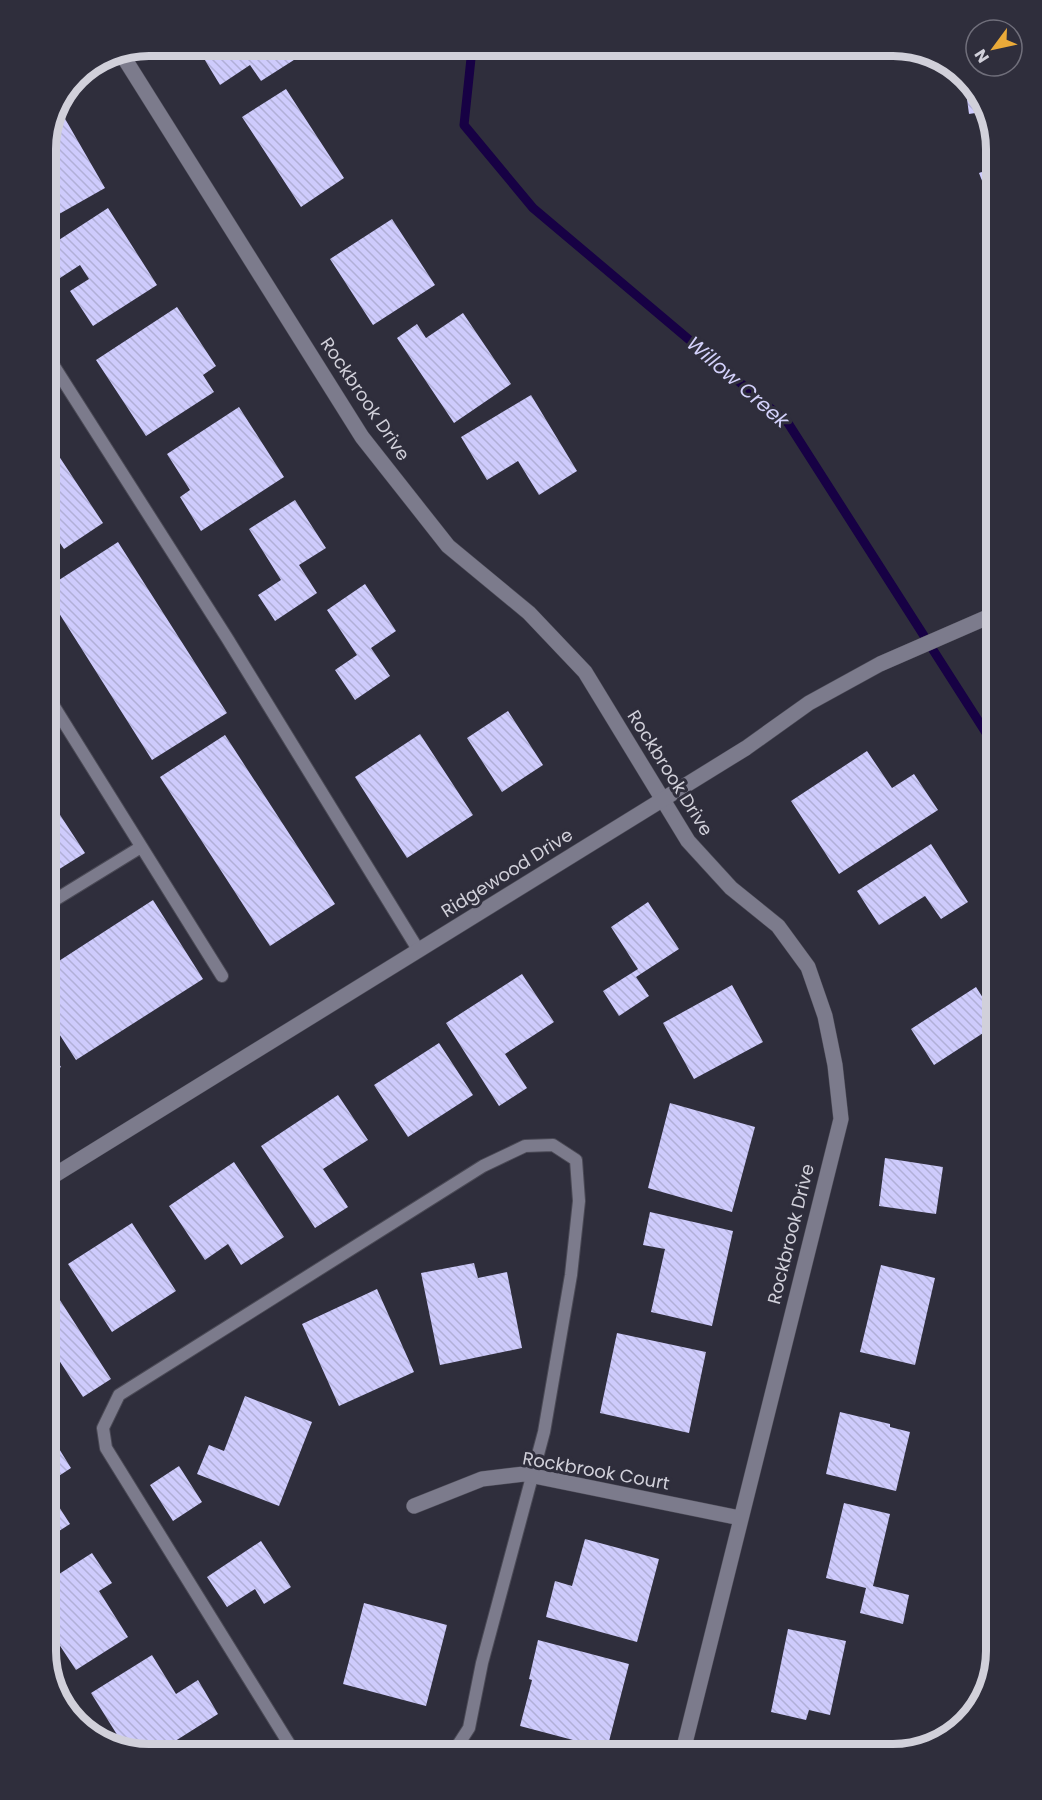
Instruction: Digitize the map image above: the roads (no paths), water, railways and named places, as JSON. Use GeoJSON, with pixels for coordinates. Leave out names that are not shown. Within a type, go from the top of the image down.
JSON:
{"type":"FeatureCollection","features":[{"type":"Feature","properties":{"kind":"street","name":"Rockbrook Drive"},"geometry":{"type":"LineString","coordinates":[[125,59],[362,437],[448,546],[529,613],[585,672],[688,841],[731,888],[778,926],[808,968],[825,1016],[835,1065],[841,1119],[685,1744]]}},
{"type":"Feature","properties":{"kind":"street","name":"Ridgewood Drive"},"geometry":{"type":"LineString","coordinates":[[56,1175],[746,748],[809,703],[912,649],[986,618]]}},
{"type":"Feature","properties":{"kind":"street","name":"Rockbrook Court"},"geometry":{"type":"LineString","coordinates":[[414,1506],[482,1479],[524,1474],[740,1518]]}},
{"type":"Feature","properties":{"kind":"lane"},"geometry":{"type":"LineString","coordinates":[[56,369],[227,638],[419,951]]}},
{"type":"Feature","properties":{"kind":"lane"},"geometry":{"type":"LineString","coordinates":[[56,711],[222,976]]}},
{"type":"Feature","properties":{"kind":"lane"},"geometry":{"type":"LineString","coordinates":[[56,899],[141,847]]}},
{"type":"Feature","properties":{"kind":"lane"},"geometry":{"type":"LineString","coordinates":[[289,1744],[106,1448],[103,1428],[119,1395],[483,1166],[525,1146],[553,1145],[576,1160],[579,1201],[571,1275],[544,1432],[482,1664],[469,1728],[458,1744]]}},
{"type":"Feature","properties":{"kind":"waterway","name":"Willow Creek"},"geometry":{"type":"LineString","coordinates":[[471,56],[464,125],[533,208],[788,423],[986,733]]}}]}
